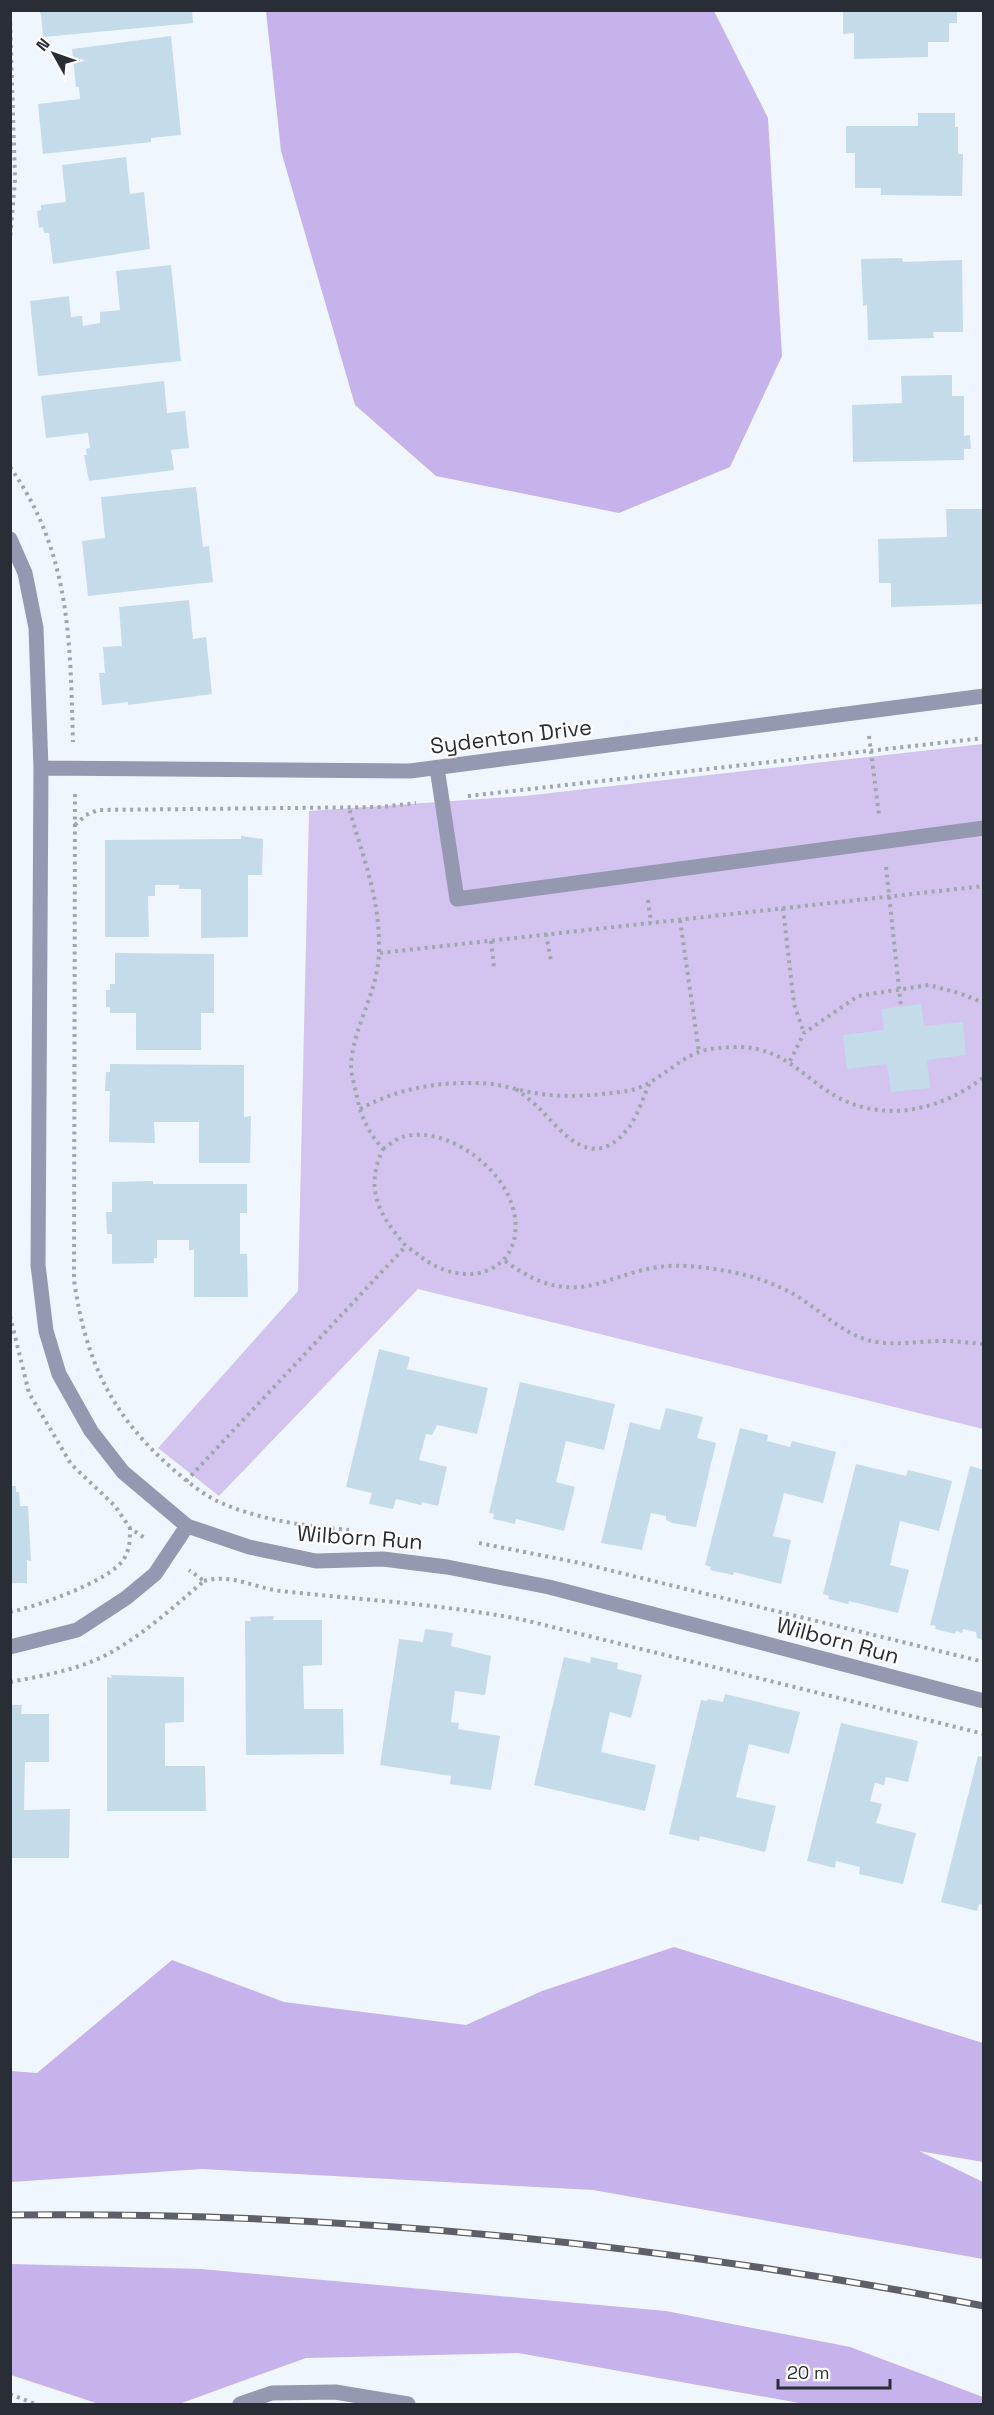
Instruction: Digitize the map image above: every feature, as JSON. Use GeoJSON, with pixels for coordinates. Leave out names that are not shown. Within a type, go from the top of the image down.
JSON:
{"type":"FeatureCollection","features":[{"type":"Feature","properties":{"kind":"street","name":"Wilborn Run"},"geometry":{"type":"LineString","coordinates":[[10,538],[25,573],[36,628],[41,768],[38,1264],[46,1331],[59,1374],[91,1431],[123,1472],[187,1526],[249,1547],[316,1561],[383,1559],[549,1587],[984,1701]]}},
{"type":"Feature","properties":{"kind":"street","name":"Sydenton Drive"},"geometry":{"type":"LineString","coordinates":[[41,768],[410,771],[984,696]]}},
{"type":"Feature","properties":{"kind":"street"},"geometry":{"type":"LineString","coordinates":[[437,768],[457,899],[984,828]]}},
{"type":"Feature","properties":{"kind":"street"},"geometry":{"type":"LineString","coordinates":[[10,1647],[77,1630],[126,1598],[155,1574],[187,1526]]}},
{"type":"Feature","properties":{"kind":"street"},"geometry":{"type":"LineString","coordinates":[[240,2404],[272,2392],[335,2392],[408,2404]]}},
{"type":"Feature","properties":{"kind":"path"},"geometry":{"type":"LineString","coordinates":[[10,15],[15,180],[10,240]]}},
{"type":"Feature","properties":{"kind":"path"},"geometry":{"type":"LineString","coordinates":[[10,467],[41,518],[57,561],[70,644],[74,769],[74,1280],[80,1317],[94,1366],[114,1404],[140,1437],[186,1481],[217,1501],[261,1516],[306,1526],[350,1530]]}},
{"type":"Feature","properties":{"kind":"path"},"geometry":{"type":"LineString","coordinates":[[867,711],[901,1007]]}},
{"type":"Feature","properties":{"kind":"path"},"geometry":{"type":"LineString","coordinates":[[349,808],[374,888],[380,953],[372,994],[357,1036],[351,1066],[360,1109],[369,1132],[383,1149]]}},
{"type":"Feature","properties":{"kind":"path"},"geometry":{"type":"LineString","coordinates":[[380,953],[984,886]]}},
{"type":"Feature","properties":{"kind":"path"},"geometry":{"type":"LineString","coordinates":[[783,908],[794,1004],[804,1033]]}},
{"type":"Feature","properties":{"kind":"path"},"geometry":{"type":"LineString","coordinates":[[680,920],[699,1052]]}},
{"type":"Feature","properties":{"kind":"path"},"geometry":{"type":"LineString","coordinates":[[546,934],[551,961]]}},
{"type":"Feature","properties":{"kind":"path"},"geometry":{"type":"LineString","coordinates":[[491,941],[494,967]]}},
{"type":"Feature","properties":{"kind":"path"},"geometry":{"type":"LineString","coordinates":[[790,1061],[804,1033],[858,996],[900,988],[929,986],[958,993],[984,1003]]}},
{"type":"Feature","properties":{"kind":"path"},"geometry":{"type":"LineString","coordinates":[[360,1109],[385,1095],[414,1087],[460,1083],[493,1084],[540,1094],[585,1097],[634,1090],[699,1052],[741,1047],[790,1061],[840,1098],[874,1109],[899,1112],[927,1108],[966,1090],[984,1077]]}},
{"type":"Feature","properties":{"kind":"path"},"geometry":{"type":"LineString","coordinates":[[516,1089],[539,1108],[563,1136],[578,1146],[599,1149],[615,1142],[628,1130],[650,1080]]}},
{"type":"Feature","properties":{"kind":"path"},"geometry":{"type":"LineString","coordinates":[[411,1134],[439,1136],[462,1146],[485,1165],[506,1192],[514,1211],[512,1244],[505,1261],[480,1274],[465,1275],[430,1264],[406,1246],[378,1209],[373,1180],[376,1163],[383,1149],[397,1139],[411,1134]]}},
{"type":"Feature","properties":{"kind":"path"},"geometry":{"type":"LineString","coordinates":[[186,1481],[406,1246]]}},
{"type":"Feature","properties":{"kind":"path"},"geometry":{"type":"LineString","coordinates":[[505,1261],[524,1275],[552,1286],[576,1288],[606,1283],[646,1270],[684,1266],[724,1270],[764,1280],[799,1297],[845,1330],[867,1340],[906,1344],[946,1341],[984,1344]]}},
{"type":"Feature","properties":{"kind":"path"},"geometry":{"type":"LineString","coordinates":[[10,1316],[29,1393],[71,1464],[115,1506],[130,1528],[204,1581]]}},
{"type":"Feature","properties":{"kind":"path"},"geometry":{"type":"LineString","coordinates":[[10,1612],[36,1607],[81,1588],[122,1562],[130,1547],[130,1528]]}},
{"type":"Feature","properties":{"kind":"path"},"geometry":{"type":"LineString","coordinates":[[474,1542],[580,1563],[984,1662]]}},
{"type":"Feature","properties":{"kind":"path"},"geometry":{"type":"LineString","coordinates":[[10,1682],[54,1674],[100,1658],[145,1631],[204,1581],[219,1576],[276,1590],[481,1612],[984,1734]]}},
{"type":"Feature","properties":{"kind":"path"},"geometry":{"type":"LineString","coordinates":[[10,2394],[35,2404]]}},
{"type":"Feature","properties":{"kind":"shaded area"},"geometry":{"type":"Polygon","coordinates":[[[266,11],[714,11],[768,118],[782,356],[730,467],[619,513],[436,476],[355,405],[281,151],[266,11]]]}},
{"type":"Feature","properties":{"kind":"shaded area"},"geometry":{"type":"Polygon","coordinates":[[[983,744],[983,1429],[418,1289],[219,1496],[158,1448],[298,1291],[309,811],[524,796],[983,744]]]}},
{"type":"Feature","properties":{"kind":"shaded area"},"geometry":{"type":"Polygon","coordinates":[[[674,1947],[983,2043],[983,2162],[919,2151],[983,2182],[983,2259],[593,2190],[202,2169],[11,2182],[11,2071],[37,2073],[172,1960],[284,2002],[466,2025],[542,1991],[674,1947]]]}},
{"type":"Feature","properties":{"kind":"shaded area"},"geometry":{"type":"Polygon","coordinates":[[[11,2264],[201,2269],[666,2311],[850,2347],[983,2397],[983,2404],[805,2404],[518,2353],[306,2358],[179,2404],[99,2404],[11,2375],[11,2264]]]}},
{"type":"Feature","properties":{"kind":"building"},"geometry":{"type":"Polygon","coordinates":[[[39,10],[192,10],[193,23],[43,37],[39,10]]]}},
{"type":"Feature","properties":{"kind":"building"},"geometry":{"type":"Polygon","coordinates":[[[843,10],[957,10],[957,23],[949,23],[949,42],[928,42],[928,57],[854,59],[854,33],[843,34],[843,10]]]}},
{"type":"Feature","properties":{"kind":"building"},"geometry":{"type":"Polygon","coordinates":[[[171,36],[181,135],[151,138],[151,142],[43,154],[38,104],[80,99],[79,87],[76,87],[72,49],[171,36]]]}},
{"type":"Feature","properties":{"kind":"building"},"geometry":{"type":"Polygon","coordinates":[[[918,113],[955,113],[955,127],[958,127],[958,154],[963,154],[962,196],[881,195],[881,188],[855,188],[855,153],[846,153],[846,126],[918,126],[918,113]]]}},
{"type":"Feature","properties":{"kind":"building"},"geometry":{"type":"Polygon","coordinates":[[[126,157],[130,194],[144,192],[150,249],[53,264],[49,233],[44,233],[43,227],[39,228],[37,211],[41,210],[41,205],[66,202],[62,165],[126,157]]]}},
{"type":"Feature","properties":{"kind":"building"},"geometry":{"type":"Polygon","coordinates":[[[902,258],[903,262],[962,260],[963,332],[933,332],[934,338],[868,340],[867,305],[863,306],[861,259],[902,258]]]}},
{"type":"Feature","properties":{"kind":"building"},"geometry":{"type":"Polygon","coordinates":[[[171,265],[181,361],[38,376],[30,301],[69,296],[71,317],[82,316],[83,326],[100,323],[100,312],[120,310],[116,271],[171,265]]]}},
{"type":"Feature","properties":{"kind":"building"},"geometry":{"type":"Polygon","coordinates":[[[952,375],[952,396],[964,396],[964,436],[970,435],[971,449],[964,449],[964,460],[853,462],[852,405],[902,403],[901,376],[952,375]]]}},
{"type":"Feature","properties":{"kind":"building"},"geometry":{"type":"Polygon","coordinates":[[[164,381],[167,413],[185,411],[189,448],[171,450],[174,470],[89,481],[84,455],[87,455],[86,449],[90,448],[88,433],[46,438],[41,396],[164,381]]]}},
{"type":"Feature","properties":{"kind":"building"},"geometry":{"type":"Polygon","coordinates":[[[196,487],[203,547],[209,546],[213,582],[88,596],[82,541],[105,538],[101,497],[196,487]]]}},
{"type":"Feature","properties":{"kind":"building"},"geometry":{"type":"Polygon","coordinates":[[[946,509],[984,509],[984,604],[891,607],[891,583],[879,583],[878,539],[947,537],[946,509]]]}},
{"type":"Feature","properties":{"kind":"building"},"geometry":{"type":"Polygon","coordinates":[[[189,600],[193,639],[206,637],[212,694],[128,705],[128,702],[102,705],[99,673],[105,673],[103,647],[122,646],[119,607],[189,600]]]}},
{"type":"Feature","properties":{"kind":"building"},"geometry":{"type":"Polygon","coordinates":[[[241,836],[263,839],[262,875],[248,875],[248,937],[201,938],[201,889],[179,889],[179,885],[155,885],[155,896],[148,896],[149,937],[105,937],[105,840],[241,839],[241,836]]]}},
{"type":"Feature","properties":{"kind":"building"},"geometry":{"type":"Polygon","coordinates":[[[115,953],[214,954],[214,1013],[201,1013],[201,1050],[136,1050],[136,1013],[110,1013],[110,1007],[106,1007],[106,990],[110,990],[110,984],[115,984],[115,953]]]}},
{"type":"Feature","properties":{"kind":"building"},"geometry":{"type":"Polygon","coordinates":[[[921,1004],[924,1026],[963,1022],[966,1055],[927,1060],[930,1088],[891,1092],[887,1064],[847,1069],[843,1035],[884,1030],[881,1009],[921,1004]]]}},
{"type":"Feature","properties":{"kind":"building"},"geometry":{"type":"Polygon","coordinates":[[[110,1064],[244,1065],[244,1117],[251,1116],[250,1163],[199,1163],[199,1122],[154,1122],[155,1143],[109,1142],[110,1091],[105,1091],[106,1072],[110,1072],[110,1064]]]}},
{"type":"Feature","properties":{"kind":"building"},"geometry":{"type":"Polygon","coordinates":[[[153,1181],[153,1184],[247,1184],[247,1213],[240,1213],[240,1254],[247,1254],[248,1297],[194,1297],[194,1250],[189,1250],[189,1240],[157,1240],[157,1258],[154,1258],[154,1263],[112,1264],[112,1234],[107,1234],[106,1212],[112,1212],[112,1182],[153,1181]]]}},
{"type":"Feature","properties":{"kind":"building"},"geometry":{"type":"Polygon","coordinates":[[[379,1349],[410,1357],[407,1369],[488,1388],[477,1434],[437,1425],[432,1435],[426,1434],[419,1460],[447,1467],[438,1506],[422,1502],[421,1505],[396,1499],[393,1509],[369,1504],[372,1493],[346,1487],[379,1349]]]}},
{"type":"Feature","properties":{"kind":"building"},"geometry":{"type":"Polygon","coordinates":[[[520,1382],[615,1404],[604,1450],[566,1441],[556,1482],[575,1487],[564,1531],[516,1519],[515,1524],[493,1519],[494,1514],[489,1513],[520,1382]]]}},
{"type":"Feature","properties":{"kind":"building"},"geometry":{"type":"Polygon","coordinates":[[[666,1408],[703,1417],[697,1438],[716,1443],[696,1527],[672,1523],[666,1520],[666,1516],[651,1513],[642,1550],[601,1543],[630,1422],[660,1430],[666,1408]]]}},
{"type":"Feature","properties":{"kind":"building"},"geometry":{"type":"Polygon","coordinates":[[[740,1428],[768,1435],[767,1441],[790,1447],[792,1441],[836,1452],[823,1503],[784,1493],[773,1536],[791,1540],[781,1584],[734,1572],[733,1575],[710,1570],[711,1567],[705,1565],[740,1428]]]}},
{"type":"Feature","properties":{"kind":"building"},"geometry":{"type":"Polygon","coordinates":[[[856,1464],[906,1476],[908,1470],[952,1481],[939,1531],[900,1521],[890,1565],[909,1570],[898,1613],[849,1601],[848,1604],[828,1599],[829,1596],[823,1594],[856,1464]]]}},
{"type":"Feature","properties":{"kind":"building"},"geometry":{"type":"Polygon","coordinates":[[[970,1466],[984,1470],[984,1640],[977,1638],[976,1632],[963,1629],[962,1633],[956,1631],[955,1634],[935,1629],[936,1626],[930,1625],[970,1466]]]}},
{"type":"Feature","properties":{"kind":"building"},"geometry":{"type":"Polygon","coordinates":[[[10,1486],[16,1486],[16,1492],[19,1492],[20,1506],[28,1506],[31,1561],[27,1560],[27,1583],[10,1583],[10,1486]]]}},
{"type":"Feature","properties":{"kind":"building"},"geometry":{"type":"Polygon","coordinates":[[[274,1616],[273,1620],[322,1620],[322,1665],[303,1666],[304,1709],[343,1709],[344,1754],[246,1755],[245,1621],[251,1621],[250,1617],[274,1616]]]}},
{"type":"Feature","properties":{"kind":"building"},"geometry":{"type":"Polygon","coordinates":[[[425,1629],[453,1633],[451,1646],[491,1656],[485,1695],[455,1691],[451,1722],[459,1723],[458,1729],[500,1736],[491,1790],[450,1784],[451,1776],[380,1765],[399,1639],[423,1642],[425,1629]]]}},
{"type":"Feature","properties":{"kind":"building"},"geometry":{"type":"Polygon","coordinates":[[[564,1657],[590,1663],[591,1657],[618,1663],[617,1669],[642,1675],[631,1718],[610,1712],[601,1752],[656,1765],[645,1811],[534,1785],[564,1657]]]}},
{"type":"Feature","properties":{"kind":"building"},"geometry":{"type":"Polygon","coordinates":[[[111,1675],[184,1677],[184,1722],[165,1723],[165,1766],[205,1766],[206,1811],[107,1811],[107,1677],[112,1678],[111,1675]]]}},
{"type":"Feature","properties":{"kind":"building"},"geometry":{"type":"Polygon","coordinates":[[[725,1694],[800,1712],[789,1754],[749,1744],[736,1797],[776,1806],[765,1852],[700,1836],[699,1841],[669,1834],[701,1700],[723,1702],[725,1694]]]}},
{"type":"Feature","properties":{"kind":"building"},"geometry":{"type":"Polygon","coordinates":[[[10,1705],[22,1705],[21,1714],[49,1714],[49,1762],[25,1762],[24,1810],[70,1809],[69,1858],[10,1858],[10,1705]]]}},
{"type":"Feature","properties":{"kind":"building"},"geometry":{"type":"Polygon","coordinates":[[[841,1723],[918,1741],[908,1782],[886,1777],[884,1785],[875,1783],[870,1801],[882,1804],[876,1823],[916,1833],[903,1884],[859,1874],[860,1867],[836,1861],[835,1868],[807,1861],[841,1723]]]}},
{"type":"Feature","properties":{"kind":"building"},"geometry":{"type":"Polygon","coordinates":[[[978,1756],[984,1757],[984,1905],[979,1904],[977,1911],[941,1902],[978,1756]]]}},
{"type":"Feature","properties":{"kind":"railway"},"geometry":{"type":"LineString","coordinates":[[10,2215],[132,2215],[255,2219],[499,2236],[743,2265],[984,2306]]}}]}
